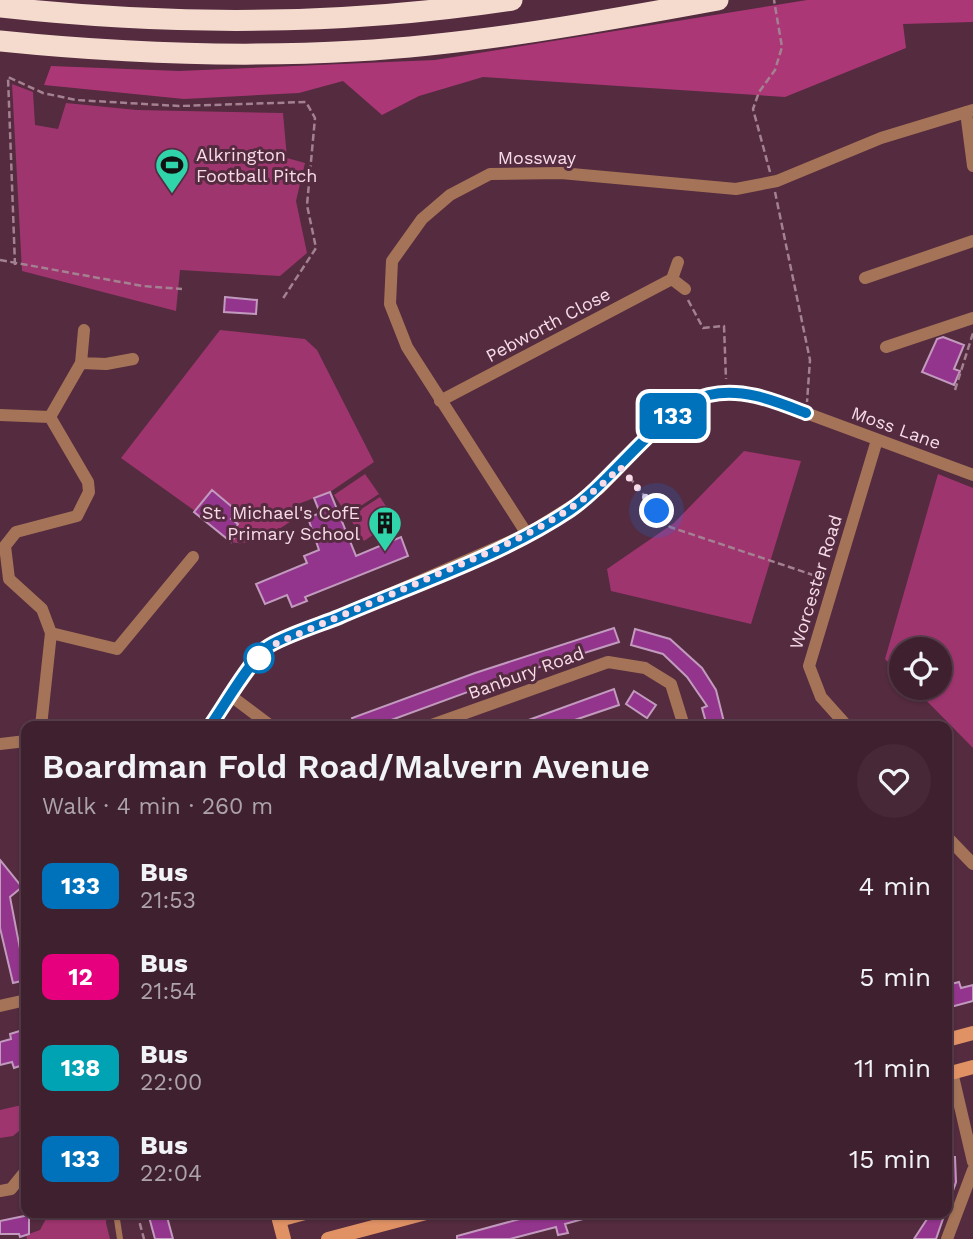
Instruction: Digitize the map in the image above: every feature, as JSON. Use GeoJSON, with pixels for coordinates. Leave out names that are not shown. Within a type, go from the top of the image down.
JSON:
{"type":"FeatureCollection","features":[{"type":"Feature","properties":{"kind":"highway"},"geometry":{"type":"LineString","coordinates":[[0,7],[88,17],[226,22],[356,18],[512,0]]}},
{"type":"Feature","properties":{"kind":"highway"},"geometry":{"type":"LineString","coordinates":[[0,41],[86,50],[226,55],[356,51],[599,22],[718,0]]}},
{"type":"Feature","properties":{"kind":"street","name":"Mossway"},"geometry":{"type":"LineString","coordinates":[[527,534],[407,347],[390,304],[392,261],[422,219],[450,195],[491,174],[561,173],[736,189],[772,182],[881,138],[970,111]]}},
{"type":"Feature","properties":{"kind":"street"},"geometry":{"type":"LineString","coordinates":[[970,111],[973,166]]}},
{"type":"Feature","properties":{"kind":"street"},"geometry":{"type":"LineString","coordinates":[[865,278],[973,241]]}},
{"type":"Feature","properties":{"kind":"street"},"geometry":{"type":"LineString","coordinates":[[678,262],[672,279],[685,289]]}},
{"type":"Feature","properties":{"kind":"street","name":"Pebworth Close"},"geometry":{"type":"LineString","coordinates":[[440,401],[672,279]]}},
{"type":"Feature","properties":{"kind":"street"},"geometry":{"type":"LineString","coordinates":[[886,347],[973,318]]}},
{"type":"Feature","properties":{"kind":"street"},"geometry":{"type":"LineString","coordinates":[[50,417],[81,363],[84,330]]}},
{"type":"Feature","properties":{"kind":"street"},"geometry":{"type":"LineString","coordinates":[[81,363],[106,364],[134,359]]}},
{"type":"Feature","properties":{"kind":"street"},"geometry":{"type":"LineString","coordinates":[[214,721],[266,648],[527,534],[570,510],[599,489],[684,407],[707,395],[727,393]]}},
{"type":"Feature","properties":{"kind":"street","name":"Moss Lane"},"geometry":{"type":"LineString","coordinates":[[727,393],[763,397],[973,475]]}},
{"type":"Feature","properties":{"kind":"street"},"geometry":{"type":"LineString","coordinates":[[0,415],[50,417]]}},
{"type":"Feature","properties":{"kind":"street"},"geometry":{"type":"LineString","coordinates":[[42,721],[51,634],[42,609],[9,579],[5,546],[16,532],[77,516],[89,492],[88,482],[50,417]]}},
{"type":"Feature","properties":{"kind":"street","name":"Worcester Road"},"geometry":{"type":"LineString","coordinates":[[843,721],[821,697],[809,666],[877,440]]}},
{"type":"Feature","properties":{"kind":"street"},"geometry":{"type":"LineString","coordinates":[[51,634],[117,649],[193,557]]}},
{"type":"Feature","properties":{"kind":"street","name":"Banbury Road"},"geometry":{"type":"LineString","coordinates":[[443,721],[608,662],[645,668],[671,684],[682,721]]}},
{"type":"Feature","properties":{"kind":"street"},"geometry":{"type":"LineString","coordinates":[[231,696],[264,721]]}},
{"type":"Feature","properties":{"kind":"street"},"geometry":{"type":"LineString","coordinates":[[0,744],[21,742]]}},
{"type":"Feature","properties":{"kind":"street"},"geometry":{"type":"LineString","coordinates":[[952,842],[973,864]]}},
{"type":"Feature","properties":{"kind":"street"},"geometry":{"type":"LineString","coordinates":[[0,1006],[21,1001]]}},
{"type":"Feature","properties":{"kind":"street"},"geometry":{"type":"LineString","coordinates":[[952,1038],[973,1032]]}},
{"type":"Feature","properties":{"kind":"street"},"geometry":{"type":"LineString","coordinates":[[952,1072],[973,1067]]}},
{"type":"Feature","properties":{"kind":"street"},"geometry":{"type":"LineString","coordinates":[[952,1084],[973,1162]]}},
{"type":"Feature","properties":{"kind":"street"},"geometry":{"type":"LineString","coordinates":[[947,1239],[973,1170]]}},
{"type":"Feature","properties":{"kind":"street"},"geometry":{"type":"LineString","coordinates":[[9,1194],[21,1177]]}},
{"type":"Feature","properties":{"kind":"street"},"geometry":{"type":"LineString","coordinates":[[279,1218],[284,1239]]}},
{"type":"Feature","properties":{"kind":"street"},"geometry":{"type":"LineString","coordinates":[[328,1239],[407,1218]]}},
{"type":"Feature","properties":{"kind":"lane"},"geometry":{"type":"LineString","coordinates":[[117,1218],[120,1239]]}},
{"type":"Feature","properties":{"kind":"path"},"geometry":{"type":"LineString","coordinates":[[774,0],[780,58],[775,70],[758,92],[753,109],[790,253],[810,360],[806,413]]}},
{"type":"Feature","properties":{"kind":"path"},"geometry":{"type":"LineString","coordinates":[[15,265],[8,77],[43,93],[76,100],[178,106],[306,102],[316,118],[307,205],[316,248],[282,300]]}},
{"type":"Feature","properties":{"kind":"path"},"geometry":{"type":"LineString","coordinates":[[0,260],[15,265],[182,289]]}},
{"type":"Feature","properties":{"kind":"path"},"geometry":{"type":"LineString","coordinates":[[685,289],[704,328],[724,326],[727,393]]}},
{"type":"Feature","properties":{"kind":"path"},"geometry":{"type":"LineString","coordinates":[[955,390],[973,333]]}},
{"type":"Feature","properties":{"kind":"path"},"geometry":{"type":"LineString","coordinates":[[620,467],[670,527],[825,579],[828,572],[837,575]]}},
{"type":"Feature","properties":{"kind":"path"},"geometry":{"type":"LineString","coordinates":[[138,1218],[144,1239]]}},
{"type":"Feature","properties":{"kind":"shaded area"},"geometry":{"type":"Polygon","coordinates":[[[807,0],[973,0],[973,22],[903,24],[906,48],[785,97],[483,77],[419,96],[382,115],[343,81],[299,93],[184,99],[44,85],[51,66],[179,71],[435,60],[807,0]]]}},
{"type":"Feature","properties":{"kind":"shaded area"},"geometry":{"type":"Polygon","coordinates":[[[12,84],[33,92],[35,125],[58,129],[66,103],[137,110],[283,113],[287,158],[305,163],[296,201],[307,253],[280,276],[180,270],[176,311],[22,271],[12,84]]]}},
{"type":"Feature","properties":{"kind":"shaded area"},"geometry":{"type":"Polygon","coordinates":[[[220,330],[305,339],[317,350],[374,462],[330,492],[293,506],[296,518],[282,527],[257,540],[240,543],[231,542],[237,534],[233,531],[238,524],[231,519],[237,511],[212,490],[195,511],[121,458],[220,330]]]}},
{"type":"Feature","properties":{"kind":"shaded area"},"geometry":{"type":"Polygon","coordinates":[[[744,451],[801,461],[751,624],[611,591],[607,569],[674,523],[744,451]]]}},
{"type":"Feature","properties":{"kind":"shaded area"},"geometry":{"type":"Polygon","coordinates":[[[365,474],[379,494],[347,515],[334,495],[365,474]]]}},
{"type":"Feature","properties":{"kind":"shaded area"},"geometry":{"type":"Polygon","coordinates":[[[938,474],[973,488],[973,748],[952,727],[952,721],[946,721],[926,700],[952,700],[952,637],[891,637],[938,474]]]}},
{"type":"Feature","properties":{"kind":"shaded area"},"geometry":{"type":"Polygon","coordinates":[[[380,497],[395,520],[364,541],[349,517],[380,497]]]}},
{"type":"Feature","properties":{"kind":"shaded area"},"geometry":{"type":"Polygon","coordinates":[[[889,645],[889,663],[885,659],[889,645]]]}},
{"type":"Feature","properties":{"kind":"shaded area"},"geometry":{"type":"Polygon","coordinates":[[[21,1105],[21,1129],[13,1136],[0,1138],[0,1110],[21,1105]]]}},
{"type":"Feature","properties":{"kind":"shaded area"},"geometry":{"type":"Polygon","coordinates":[[[46,1218],[106,1218],[110,1239],[27,1239],[26,1235],[40,1230],[46,1218]]]}},
{"type":"Feature","properties":{"kind":"building"},"geometry":{"type":"Polygon","coordinates":[[[225,297],[257,300],[256,314],[224,312],[225,297]]]}},
{"type":"Feature","properties":{"kind":"building"},"geometry":{"type":"Polygon","coordinates":[[[943,337],[964,345],[954,369],[960,371],[954,385],[922,372],[937,339],[943,337]]]}},
{"type":"Feature","properties":{"kind":"building"},"geometry":{"type":"Polygon","coordinates":[[[212,490],[237,511],[231,519],[238,524],[233,531],[237,534],[231,542],[194,512],[212,490]]]}},
{"type":"Feature","properties":{"kind":"building","name":"St. Michael's CofE Primary School"},"geometry":{"type":"Polygon","coordinates":[[[330,492],[356,556],[401,537],[408,556],[305,597],[307,601],[292,607],[287,595],[265,604],[256,584],[307,563],[304,556],[319,550],[308,518],[320,513],[314,498],[330,492]]]}},
{"type":"Feature","properties":{"kind":"building"},"geometry":{"type":"Polygon","coordinates":[[[614,628],[619,642],[514,675],[389,721],[353,721],[352,718],[475,673],[614,628]]]}},
{"type":"Feature","properties":{"kind":"building"},"geometry":{"type":"Polygon","coordinates":[[[635,629],[670,639],[702,668],[716,690],[724,721],[706,721],[702,708],[707,706],[687,677],[663,654],[631,645],[635,629]]]}},
{"type":"Feature","properties":{"kind":"building"},"geometry":{"type":"Polygon","coordinates":[[[614,689],[619,705],[572,721],[526,721],[614,689]]]}},
{"type":"Feature","properties":{"kind":"building"},"geometry":{"type":"Polygon","coordinates":[[[634,691],[656,705],[647,718],[626,704],[634,691]]]}},
{"type":"Feature","properties":{"kind":"building"},"geometry":{"type":"Polygon","coordinates":[[[0,860],[21,886],[10,897],[21,954],[21,981],[13,983],[0,928],[0,860]]]}},
{"type":"Feature","properties":{"kind":"building"},"geometry":{"type":"Polygon","coordinates":[[[959,982],[961,988],[973,985],[973,1001],[952,1007],[952,984],[959,982]]]}},
{"type":"Feature","properties":{"kind":"building"},"geometry":{"type":"Polygon","coordinates":[[[21,1031],[21,1066],[14,1068],[12,1062],[0,1065],[0,1042],[11,1039],[10,1034],[21,1031]]]}},
{"type":"Feature","properties":{"kind":"building"},"geometry":{"type":"Polygon","coordinates":[[[952,1157],[955,1157],[956,1182],[952,1194],[952,1157]]]}},
{"type":"Feature","properties":{"kind":"building"},"geometry":{"type":"Polygon","coordinates":[[[21,1217],[29,1218],[29,1234],[20,1237],[19,1234],[0,1234],[0,1221],[21,1217]]]}},
{"type":"Feature","properties":{"kind":"building"},"geometry":{"type":"Polygon","coordinates":[[[149,1218],[167,1218],[173,1239],[155,1239],[149,1218]]]}},
{"type":"Feature","properties":{"kind":"building"},"geometry":{"type":"Polygon","coordinates":[[[524,1218],[587,1218],[565,1224],[568,1233],[558,1235],[556,1227],[510,1239],[457,1239],[457,1236],[524,1218]]]}},
{"type":"Feature","properties":{"kind":"building"},"geometry":{"type":"Polygon","coordinates":[[[928,1218],[943,1218],[936,1239],[914,1239],[928,1218]]]}},
{"type":"Feature","properties":{"kind":"bus line","name":"133"},"geometry":{"type":"LineString","coordinates":[[214,721],[266,648],[473,559],[570,510],[599,489],[654,432],[684,407],[707,395],[733,392],[763,397],[806,413]]}},
{"type":"Feature","properties":{"kind":"place","name":"Alkrington Football Pitch"},"geometry":{"type":"Point","coordinates":[172,195]}},
{"type":"Feature","properties":{"kind":"place","name":"St. Michael's CofE Primary School"},"geometry":{"type":"Point","coordinates":[385,553]}},
{"type":"Feature","properties":{"kind":"route"},"geometry":{"type":"LineString","coordinates":[[259,658],[255,664],[266,648],[527,534],[570,510],[599,489],[620,467],[657,511]]}}]}
